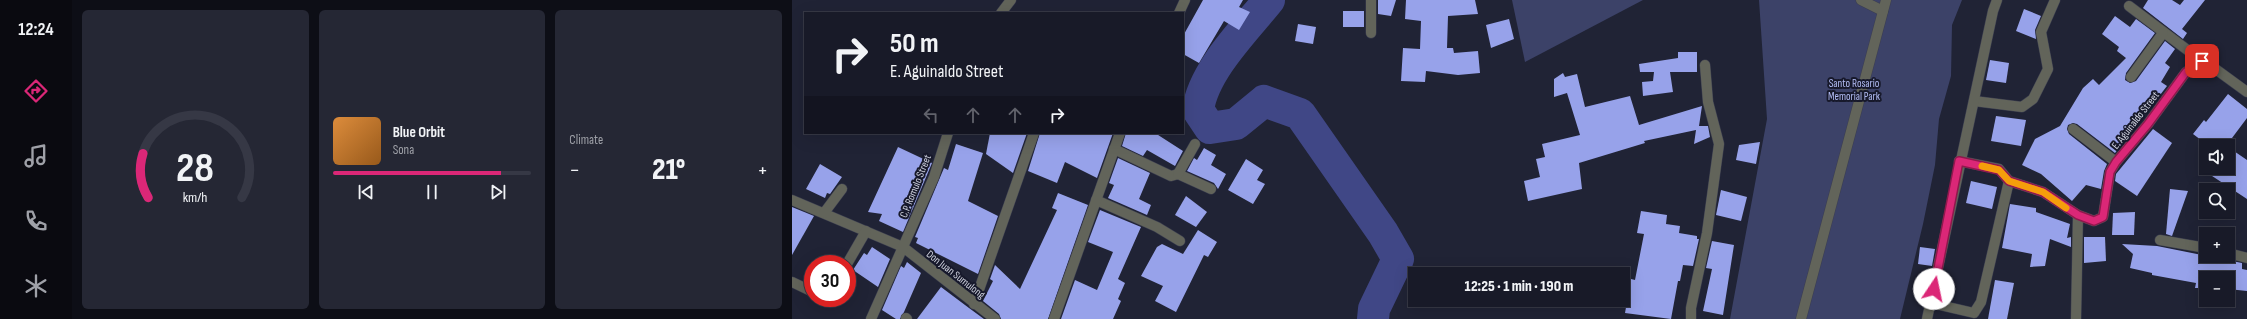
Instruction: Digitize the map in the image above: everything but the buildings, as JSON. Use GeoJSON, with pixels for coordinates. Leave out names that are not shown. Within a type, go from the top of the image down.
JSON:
{"type":"FeatureCollection","features":[{"type":"Feature","properties":{"kind":"street"},"geometry":{"type":"LineString","coordinates":[[1003,12],[1011,0]]}},
{"type":"Feature","properties":{"kind":"street"},"geometry":{"type":"LineString","coordinates":[[1180,12],[1186,0]]}},
{"type":"Feature","properties":{"kind":"street"},"geometry":{"type":"LineString","coordinates":[[1371,0],[1371,33]]}},
{"type":"Feature","properties":{"kind":"street"},"geometry":{"type":"LineString","coordinates":[[1861,0],[1883,11]]}},
{"type":"Feature","properties":{"kind":"street"},"geometry":{"type":"LineString","coordinates":[[1801,319],[1886,0]]}},
{"type":"Feature","properties":{"kind":"street"},"geometry":{"type":"LineString","coordinates":[[1927,319],[1959,161],[1974,101],[1993,11],[1997,0]]}},
{"type":"Feature","properties":{"kind":"street"},"geometry":{"type":"LineString","coordinates":[[1974,101],[2022,107],[2033,99],[2048,69],[2041,32],[2055,0]]}},
{"type":"Feature","properties":{"kind":"street"},"geometry":{"type":"LineString","coordinates":[[2129,6],[2163,33],[2247,92]]}},
{"type":"Feature","properties":{"kind":"street"},"geometry":{"type":"LineString","coordinates":[[2131,77],[2163,33]]}},
{"type":"Feature","properties":{"kind":"street","name":"E. Aguinaldo Street"},"geometry":{"type":"LineString","coordinates":[[1959,161],[1999,170],[2009,181],[2043,192],[2078,215],[2094,221],[2103,217],[2110,172],[2116,162],[2148,124],[2186,72],[2202,61]]}},
{"type":"Feature","properties":{"kind":"street"},"geometry":{"type":"LineString","coordinates":[[1691,319],[1691,308],[1707,233],[1719,144],[1708,102],[1705,65]]}},
{"type":"Feature","properties":{"kind":"street"},"geometry":{"type":"LineString","coordinates":[[2072,129],[2116,162]]}},
{"type":"Feature","properties":{"kind":"street","name":"C.P. Romulo Street"},"geometry":{"type":"LineString","coordinates":[[871,319],[934,177],[948,134]]}},
{"type":"Feature","properties":{"kind":"street"},"geometry":{"type":"LineString","coordinates":[[974,304],[1034,134]]}},
{"type":"Feature","properties":{"kind":"street"},"geometry":{"type":"LineString","coordinates":[[1054,319],[1120,134]]}},
{"type":"Feature","properties":{"kind":"street"},"geometry":{"type":"LineString","coordinates":[[1178,174],[1195,144]]}},
{"type":"Feature","properties":{"kind":"street"},"geometry":{"type":"LineString","coordinates":[[1114,149],[1171,176],[1178,174],[1211,189]]}},
{"type":"Feature","properties":{"kind":"street"},"geometry":{"type":"LineString","coordinates":[[1931,303],[1974,313],[1981,302],[2009,181]]}},
{"type":"Feature","properties":{"kind":"street"},"geometry":{"type":"LineString","coordinates":[[824,214],[842,189]]}},
{"type":"Feature","properties":{"kind":"street","name":"Don Juan Sumulong"},"geometry":{"type":"LineString","coordinates":[[792,200],[902,247],[995,319]]}},
{"type":"Feature","properties":{"kind":"street"},"geometry":{"type":"LineString","coordinates":[[1096,200],[1157,227],[1180,241]]}},
{"type":"Feature","properties":{"kind":"street"},"geometry":{"type":"LineString","coordinates":[[2076,319],[2078,215]]}},
{"type":"Feature","properties":{"kind":"street"},"geometry":{"type":"LineString","coordinates":[[852,255],[866,231]]}},
{"type":"Feature","properties":{"kind":"street"},"geometry":{"type":"LineString","coordinates":[[2160,240],[2199,247]]}},
{"type":"Feature","properties":{"kind":"street"},"geometry":{"type":"LineString","coordinates":[[2235,254],[2247,258]]}},
{"type":"Feature","properties":{"kind":"street"},"geometry":{"type":"LineString","coordinates":[[792,282],[804,288]]}},
{"type":"Feature","properties":{"kind":"green space"},"geometry":{"type":"Polygon","coordinates":[[[1512,0],[1643,0],[1525,62],[1512,0]]]}},
{"type":"Feature","properties":{"kind":"green space","name":"Santo Rosario Memorial Park"},"geometry":{"type":"Polygon","coordinates":[[[1759,0],[1962,0],[1952,25],[1951,76],[1939,119],[1935,165],[1923,224],[1900,319],[1730,319],[1767,119],[1759,0]]]}},
{"type":"Feature","properties":{"kind":"waterway"},"geometry":{"type":"LineString","coordinates":[[1269,0],[1216,66],[1202,95],[1198,110],[1210,128],[1236,124],[1264,101],[1300,114],[1383,233],[1398,259],[1374,309],[1373,319]]}},
{"type":"Feature","properties":{"kind":"slow traffic"},"geometry":{"type":"LineString","coordinates":[[1982,166],[1999,170],[2009,181],[2043,192],[2066,208]]}},
{"type":"Feature","properties":{"kind":"route"},"geometry":{"type":"LineString","coordinates":[[1934,289],[1959,161],[1999,170],[2009,181],[2043,192],[2078,215],[2094,221],[2103,217],[2110,172],[2116,162],[2148,124],[2186,72],[2202,61]]}}]}
